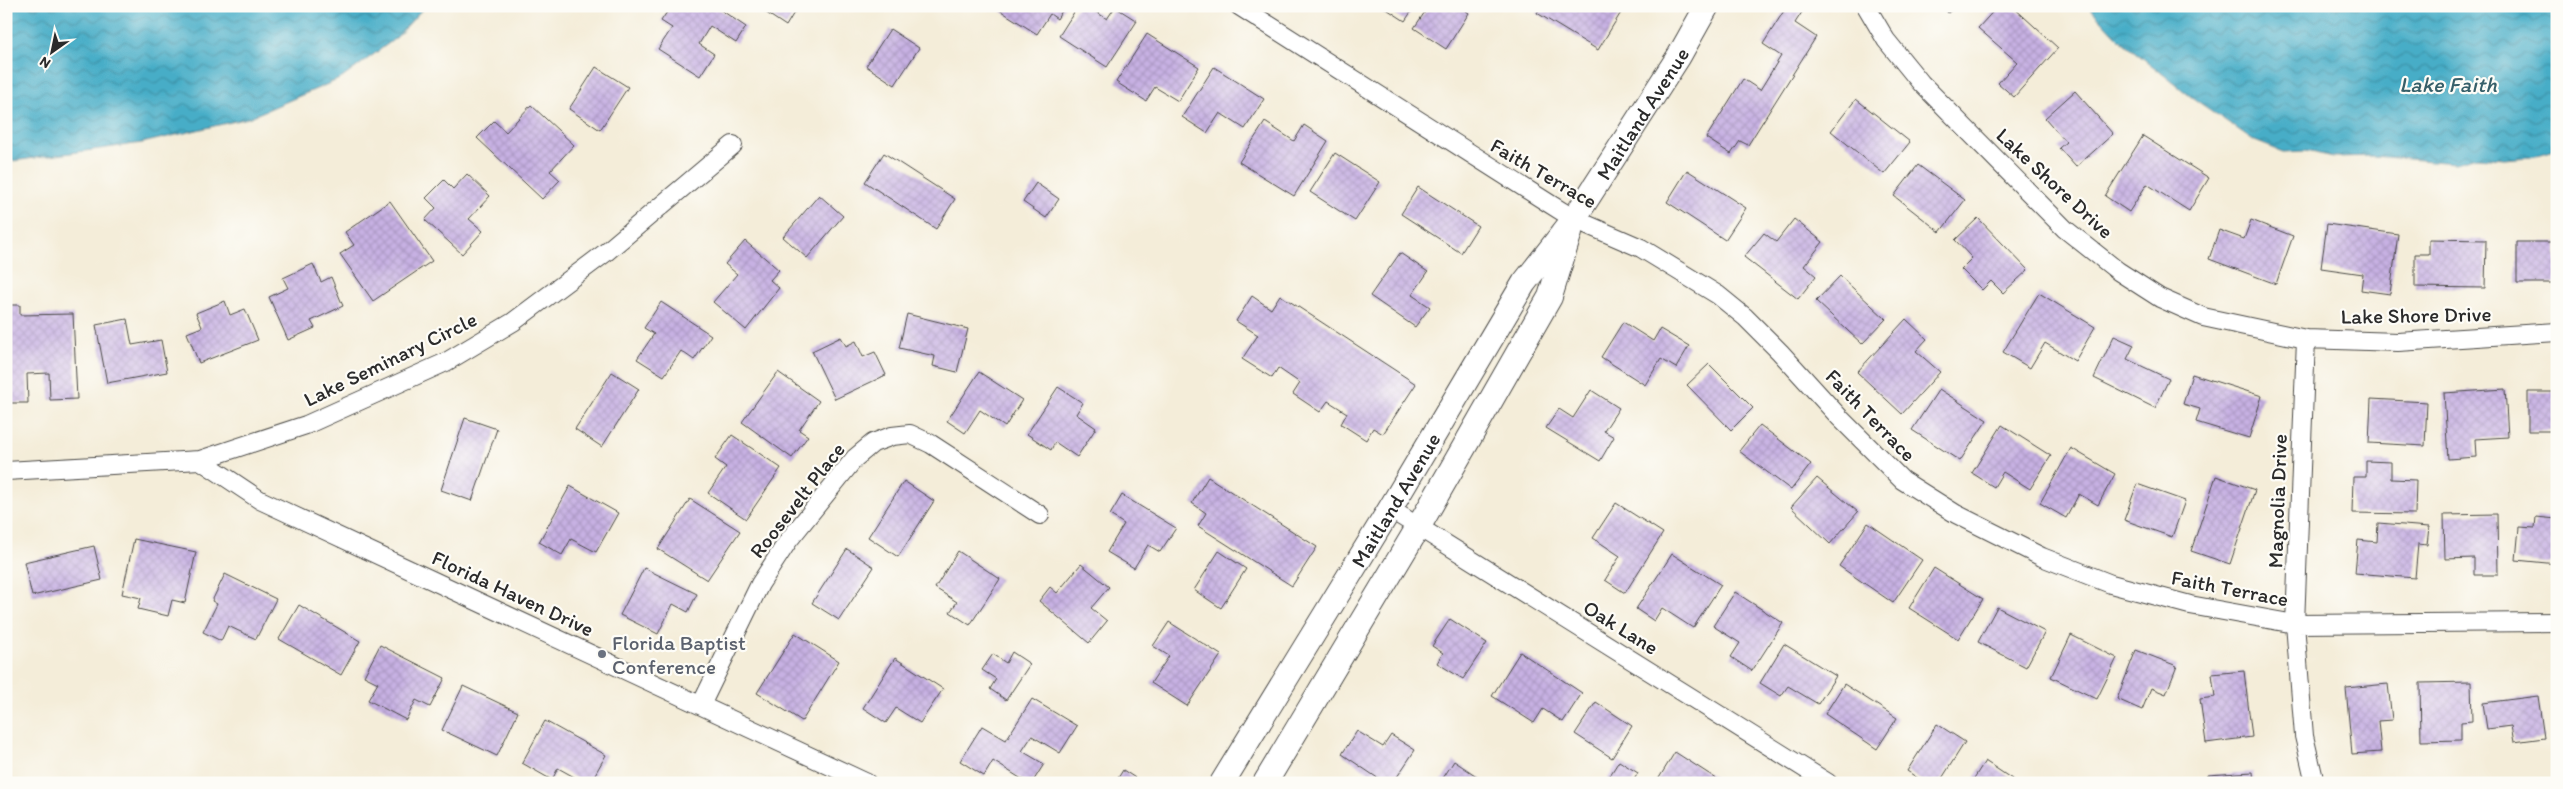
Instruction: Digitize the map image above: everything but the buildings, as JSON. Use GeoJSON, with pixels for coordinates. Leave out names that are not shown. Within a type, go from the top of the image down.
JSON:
{"type":"FeatureCollection","features":[{"type":"Feature","properties":{"kind":"main road","name":"Maitland Avenue"},"geometry":{"type":"LineString","coordinates":[[1227,774],[1390,509],[1524,283],[1574,219],[1679,56],[1707,6]]}},
{"type":"Feature","properties":{"kind":"main road","name":"Maitland Avenue"},"geometry":{"type":"LineString","coordinates":[[1266,782],[1420,526],[1550,297],[1574,219]]}},
{"type":"Feature","properties":{"kind":"main road"},"geometry":{"type":"LineString","coordinates":[[1227,774],[1266,782]]}},
{"type":"Feature","properties":{"kind":"street","name":"Faith Terrace"},"geometry":{"type":"LineString","coordinates":[[1240,6],[1451,143],[1574,219],[1641,248],[1718,295],[1745,317],[1780,352],[1840,418],[1902,480],[1956,514],[2042,558],[2111,584],[2190,605],[2295,624],[2557,622]]}},
{"type":"Feature","properties":{"kind":"street","name":"Lake Shore Drive"},"geometry":{"type":"LineString","coordinates":[[1866,6],[1886,40],[1920,83],[2065,229],[2118,271],[2160,298],[2203,317],[2306,339],[2398,342],[2557,332]]}},
{"type":"Feature","properties":{"kind":"street","name":"Lake Seminary Circle"},"geometry":{"type":"LineString","coordinates":[[6,471],[200,460],[306,425],[446,362],[514,322],[605,253],[733,145]]}},
{"type":"Feature","properties":{"kind":"street","name":"Magnolia Drive"},"geometry":{"type":"LineString","coordinates":[[2306,339],[2295,624],[2304,736],[2315,783]]}},
{"type":"Feature","properties":{"kind":"street","name":"Roosevelt Place"},"geometry":{"type":"LineString","coordinates":[[701,705],[760,584],[788,541],[855,458],[873,443],[892,436],[910,434],[931,444],[1040,515]]}},
{"type":"Feature","properties":{"kind":"street","name":"Florida Haven Drive"},"geometry":{"type":"LineString","coordinates":[[200,460],[260,500],[866,783]]}},
{"type":"Feature","properties":{"kind":"street","name":"Oak Lane"},"geometry":{"type":"LineString","coordinates":[[1390,509],[1828,783]]}},
{"type":"Feature","properties":{"kind":"water"},"geometry":{"type":"Polygon","coordinates":[[[6,6],[425,6],[397,37],[342,78],[248,118],[142,143],[6,162],[6,6]]]}},
{"type":"Feature","properties":{"kind":"water","name":"Lake Faith"},"geometry":{"type":"Polygon","coordinates":[[[2088,6],[2557,6],[2557,149],[2530,157],[2504,159],[2477,157],[2455,163],[2373,156],[2334,157],[2305,151],[2283,152],[2255,141],[2190,96],[2119,39],[2088,6]]]}},
{"type":"Feature","properties":{"kind":"place","name":"Florida Baptist Conference"},"geometry":{"type":"Point","coordinates":[602,654]}}]}
